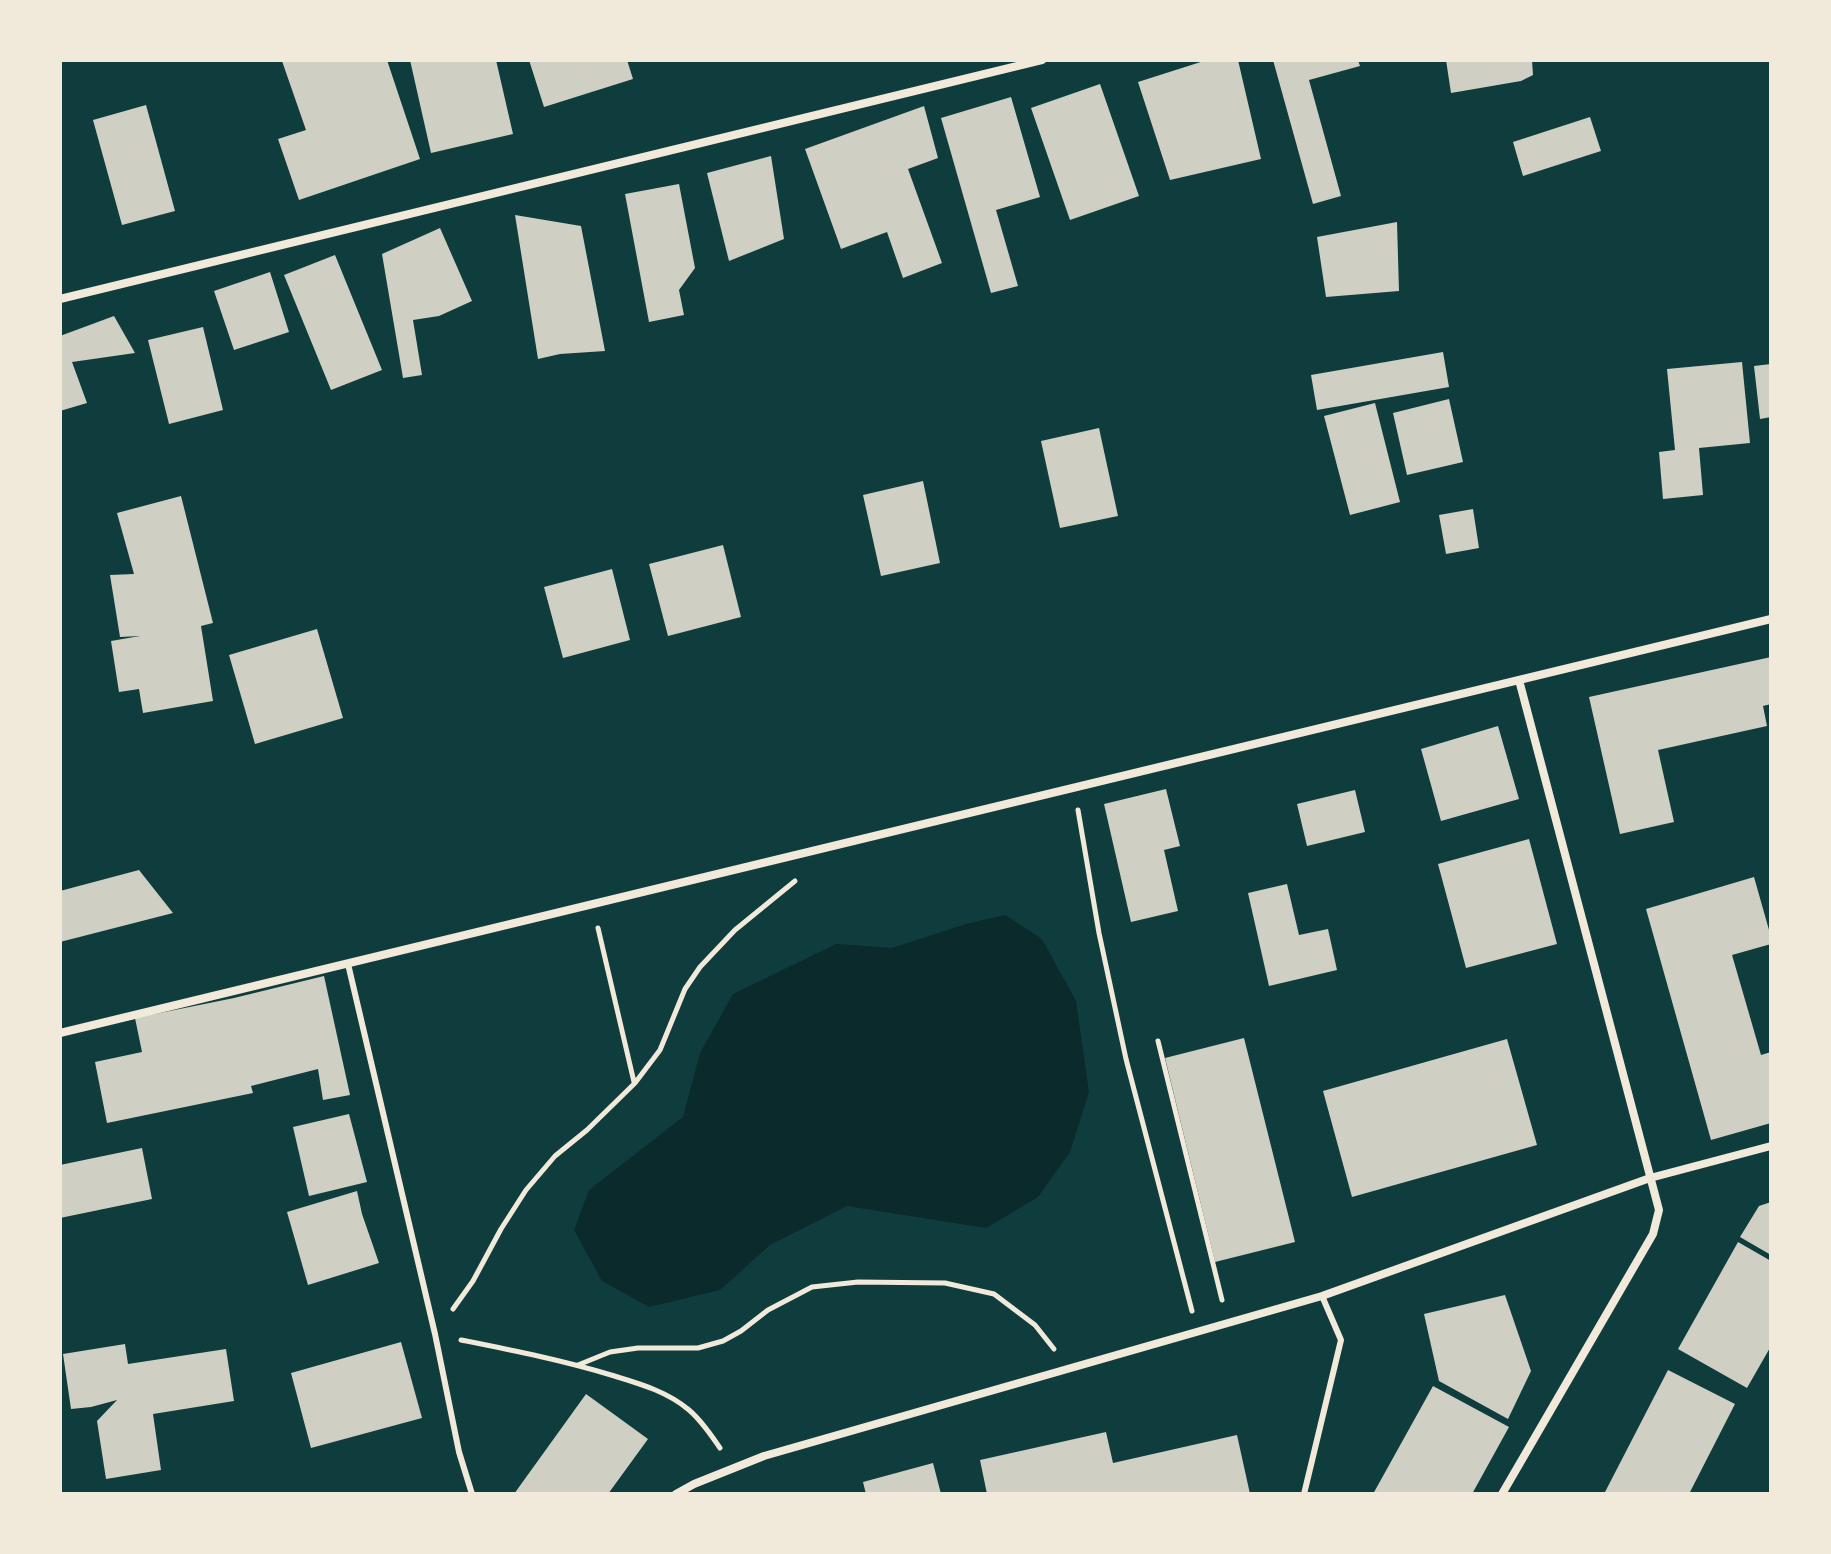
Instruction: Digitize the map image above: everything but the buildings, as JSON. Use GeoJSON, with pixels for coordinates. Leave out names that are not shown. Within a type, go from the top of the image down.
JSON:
{"type":"FeatureCollection","features":[{"type":"Feature","properties":{"kind":"street"},"geometry":{"type":"LineString","coordinates":[[60,299],[1042,60]]}},
{"type":"Feature","properties":{"kind":"street"},"geometry":{"type":"LineString","coordinates":[[60,1033],[1771,619]]}},
{"type":"Feature","properties":{"kind":"street"},"geometry":{"type":"LineString","coordinates":[[1502,1494],[1653,1234],[1659,1210],[1519,680]]}},
{"type":"Feature","properties":{"kind":"street"},"geometry":{"type":"LineString","coordinates":[[676,1494],[764,1456],[1322,1296],[1650,1178],[1771,1146]]}},
{"type":"Feature","properties":{"kind":"street"},"geometry":{"type":"LineString","coordinates":[[694,1484],[700,1494]]}},
{"type":"Feature","properties":{"kind":"lane"},"geometry":{"type":"LineString","coordinates":[[348,964],[435,1334],[459,1452],[472,1494]]}},
{"type":"Feature","properties":{"kind":"lane"},"geometry":{"type":"LineString","coordinates":[[1304,1494],[1341,1340],[1322,1296]]}},
{"type":"Feature","properties":{"kind":"path"},"geometry":{"type":"LineString","coordinates":[[1075,788],[1099,933],[1123,1045],[1197,1331]]}},
{"type":"Feature","properties":{"kind":"path"},"geometry":{"type":"LineString","coordinates":[[735,1468],[703,1424],[687,1408],[665,1395],[578,1365],[435,1334],[473,1281],[526,1190],[555,1156],[635,1083],[660,1050],[685,989],[700,967],[735,930],[804,873]]}},
{"type":"Feature","properties":{"kind":"path"},"geometry":{"type":"LineString","coordinates":[[593,904],[635,1083]]}},
{"type":"Feature","properties":{"kind":"path"},"geometry":{"type":"LineString","coordinates":[[1158,1041],[1228,1323]]}},
{"type":"Feature","properties":{"kind":"path"},"geometry":{"type":"LineString","coordinates":[[578,1365],[610,1352],[638,1348],[698,1348],[723,1341],[768,1310],[812,1287],[858,1282],[945,1283],[994,1294],[1035,1325],[1069,1368]]}},
{"type":"Feature","properties":{"kind":"water"},"geometry":{"type":"Polygon","coordinates":[[[1005,915],[1042,939],[1076,1001],[1089,1092],[1070,1152],[1038,1197],[986,1228],[847,1206],[770,1245],[720,1290],[649,1307],[602,1281],[574,1230],[589,1190],[683,1117],[700,1053],[733,994],[836,944],[892,948],[1005,915]]]}}]}
